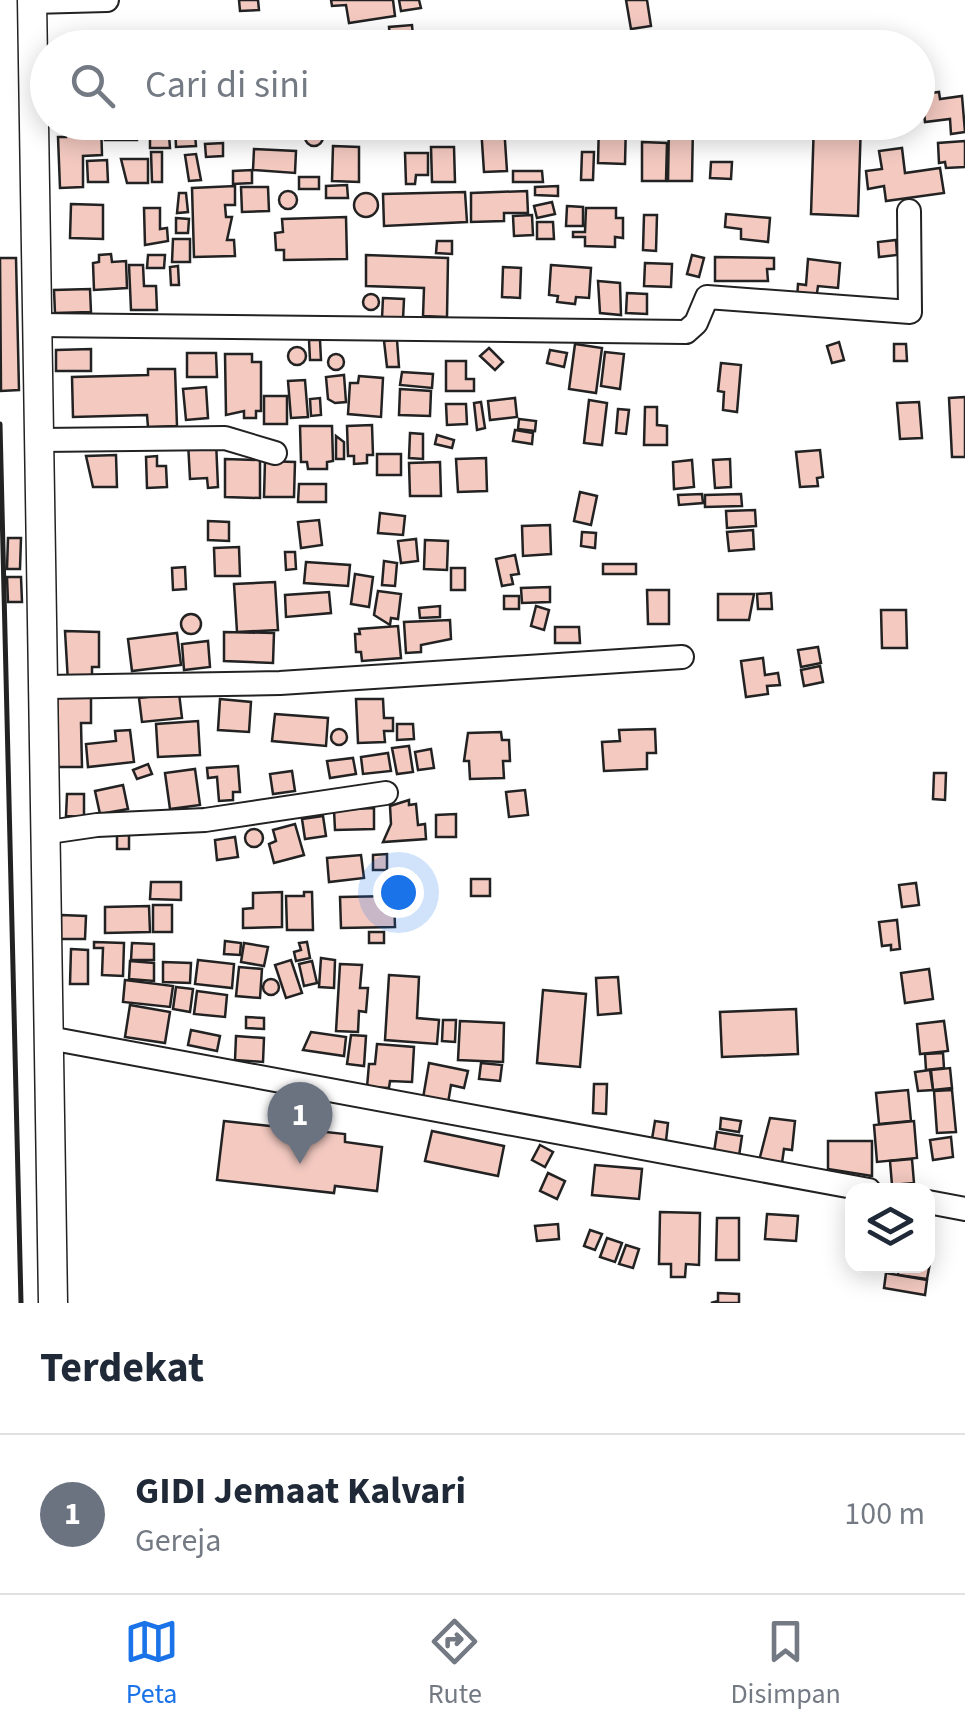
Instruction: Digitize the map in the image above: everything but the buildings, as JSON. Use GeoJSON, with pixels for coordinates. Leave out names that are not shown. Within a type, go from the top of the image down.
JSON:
{"type":"FeatureCollection","features":[{"type":"Feature","properties":{"kind":"main road"},"geometry":{"type":"LineString","coordinates":[[32,1],[35,30]]}},
{"type":"Feature","properties":{"kind":"main road"},"geometry":{"type":"LineString","coordinates":[[40,140],[38,325],[49,832],[53,1303]]}},
{"type":"Feature","properties":{"kind":"street"},"geometry":{"type":"LineString","coordinates":[[32,1],[107,0]]}},
{"type":"Feature","properties":{"kind":"street"},"geometry":{"type":"LineString","coordinates":[[38,325],[686,332],[696,323],[706,297],[910,312],[910,211]]}},
{"type":"Feature","properties":{"kind":"street"},"geometry":{"type":"LineString","coordinates":[[41,440],[225,438],[275,452]]}},
{"type":"Feature","properties":{"kind":"street"},"geometry":{"type":"LineString","coordinates":[[46,688],[280,683],[682,657]]}},
{"type":"Feature","properties":{"kind":"street"},"geometry":{"type":"LineString","coordinates":[[49,832],[98,825],[205,820],[386,793]]}},
{"type":"Feature","properties":{"kind":"street"},"geometry":{"type":"LineString","coordinates":[[49,1038],[845,1186]]}},
{"type":"Feature","properties":{"kind":"street"},"geometry":{"type":"LineString","coordinates":[[935,1204],[965,1210]]}},
{"type":"Feature","properties":{"kind":"wall"},"geometry":{"type":"LineString","coordinates":[[0,424],[21,1303]]}},
{"type":"Feature","properties":{"kind":"place","name":"GIDI Jemaat Kalvari"},"geometry":{"type":"Point","coordinates":[300,1164]}}]}
